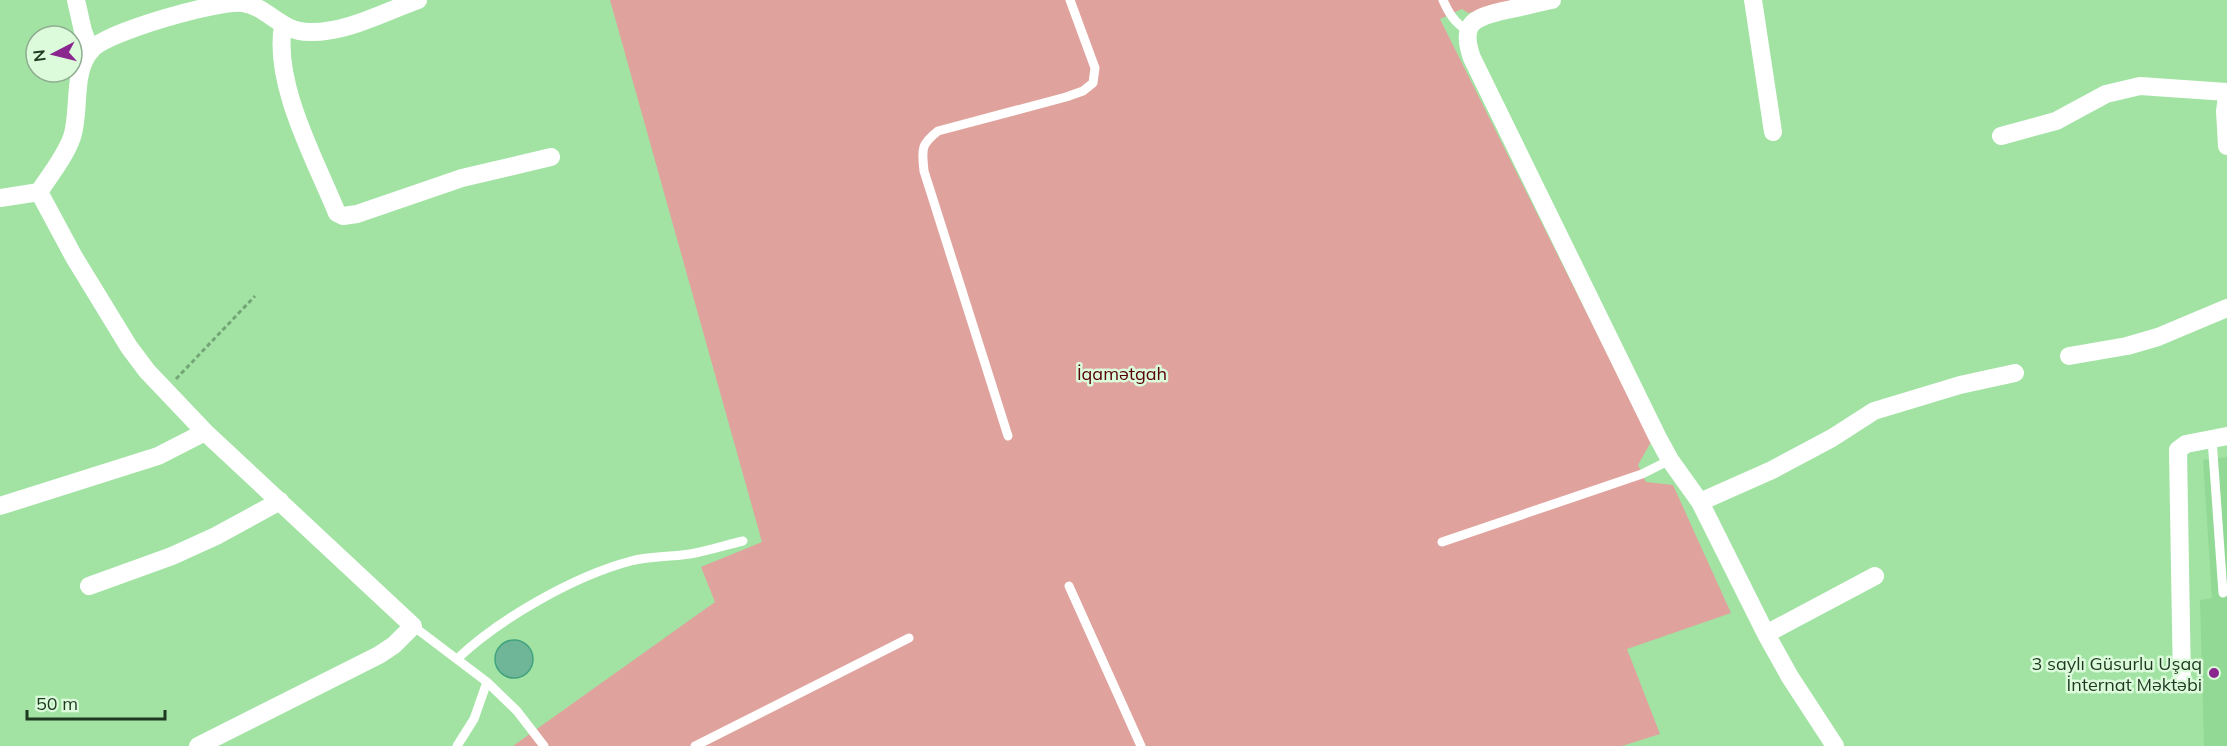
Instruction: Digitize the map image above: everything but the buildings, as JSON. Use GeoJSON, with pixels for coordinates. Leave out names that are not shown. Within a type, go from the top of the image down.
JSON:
{"type":"FeatureCollection","features":[{"type":"Feature","properties":{"kind":"street"},"geometry":{"type":"LineString","coordinates":[[76,0],[83,31],[91,51]]}},
{"type":"Feature","properties":{"kind":"street"},"geometry":{"type":"LineString","coordinates":[[0,198],[39,192],[63,156],[72,136],[78,86],[84,65],[91,51],[117,34],[207,6],[235,2],[254,2],[283,26],[301,32],[335,30],[418,0]]}},
{"type":"Feature","properties":{"kind":"street"},"geometry":{"type":"LineString","coordinates":[[1552,0],[1480,17],[1471,24],[1466,38],[1472,58],[1670,460],[1700,502],[1766,634],[1790,677],[1835,746]]}},
{"type":"Feature","properties":{"kind":"street"},"geometry":{"type":"LineString","coordinates":[[1753,0],[1773,132]]}},
{"type":"Feature","properties":{"kind":"street"},"geometry":{"type":"LineString","coordinates":[[283,26],[280,42],[282,62],[292,103],[337,213],[343,216],[357,214],[462,177],[551,157]]}},
{"type":"Feature","properties":{"kind":"street"},"geometry":{"type":"LineString","coordinates":[[2001,136],[2056,121],[2106,94],[2140,86],[2227,92]]}},
{"type":"Feature","properties":{"kind":"street"},"geometry":{"type":"LineString","coordinates":[[2227,97],[2225,111],[2227,146]]}},
{"type":"Feature","properties":{"kind":"street"},"geometry":{"type":"LineString","coordinates":[[39,192],[62,237],[129,347],[165,391],[413,626],[394,645],[379,655],[198,746]]}},
{"type":"Feature","properties":{"kind":"street"},"geometry":{"type":"LineString","coordinates":[[2069,356],[2127,346],[2158,337],[2227,308]]}},
{"type":"Feature","properties":{"kind":"street"},"geometry":{"type":"LineString","coordinates":[[1700,502],[1772,470],[1832,438],[1874,411],[1960,385],[2015,373]]}},
{"type":"Feature","properties":{"kind":"street"},"geometry":{"type":"LineString","coordinates":[[0,506],[158,456],[206,432]]}},
{"type":"Feature","properties":{"kind":"street"},"geometry":{"type":"LineString","coordinates":[[2182,684],[2178,450],[2186,444],[2220,438]]}},
{"type":"Feature","properties":{"kind":"street"},"geometry":{"type":"LineString","coordinates":[[89,586],[181,552],[216,536],[280,501]]}},
{"type":"Feature","properties":{"kind":"street"},"geometry":{"type":"LineString","coordinates":[[1766,634],[1875,576]]}},
{"type":"Feature","properties":{"kind":"lane"},"geometry":{"type":"LineString","coordinates":[[1008,436],[924,171],[922,155],[926,141],[938,131],[1066,97],[1083,91],[1093,83],[1095,68],[1070,0]]}},
{"type":"Feature","properties":{"kind":"lane"},"geometry":{"type":"LineString","coordinates":[[1443,0],[1449,15],[1468,31]]}},
{"type":"Feature","properties":{"kind":"lane"},"geometry":{"type":"LineString","coordinates":[[2220,438],[2223,593]]}},
{"type":"Feature","properties":{"kind":"lane"},"geometry":{"type":"LineString","coordinates":[[1442,542],[1642,474],[1670,460]]}},
{"type":"Feature","properties":{"kind":"lane"},"geometry":{"type":"LineString","coordinates":[[457,659],[490,630],[590,575],[633,560],[688,554],[743,540]]}},
{"type":"Feature","properties":{"kind":"lane"},"geometry":{"type":"LineString","coordinates":[[1069,586],[1141,746]]}},
{"type":"Feature","properties":{"kind":"lane"},"geometry":{"type":"LineString","coordinates":[[413,626],[487,682],[517,711],[544,746]]}},
{"type":"Feature","properties":{"kind":"lane"},"geometry":{"type":"LineString","coordinates":[[695,746],[909,638]]}},
{"type":"Feature","properties":{"kind":"lane"},"geometry":{"type":"LineString","coordinates":[[457,746],[474,719],[487,682]]}},
{"type":"Feature","properties":{"kind":"path"},"geometry":{"type":"LineString","coordinates":[[165,391],[255,296]]}},
{"type":"Feature","properties":{"kind":"shaded area","name":"3 saylı Güsurlu Uşaq İnternat Məktəbi"},"geometry":{"type":"Polygon","coordinates":[[[2227,457],[2227,746],[2204,746],[2200,600],[2212,598],[2203,460],[2227,457]]]}},
{"type":"Feature","properties":{"kind":"green space","name":"İqamətgah"},"geometry":{"type":"Polygon","coordinates":[[[610,0],[1527,0],[1468,13],[1462,9],[1440,19],[1651,442],[1638,465],[1646,482],[1673,485],[1731,613],[1627,649],[1660,734],[1622,746],[513,746],[715,602],[701,567],[762,542],[610,0]]]}},
{"type":"Feature","properties":{"kind":"place","name":"3 saylı Güsurlu Uşaq İnternat Məktəbi"},"geometry":{"type":"Point","coordinates":[2214,673]}}]}
